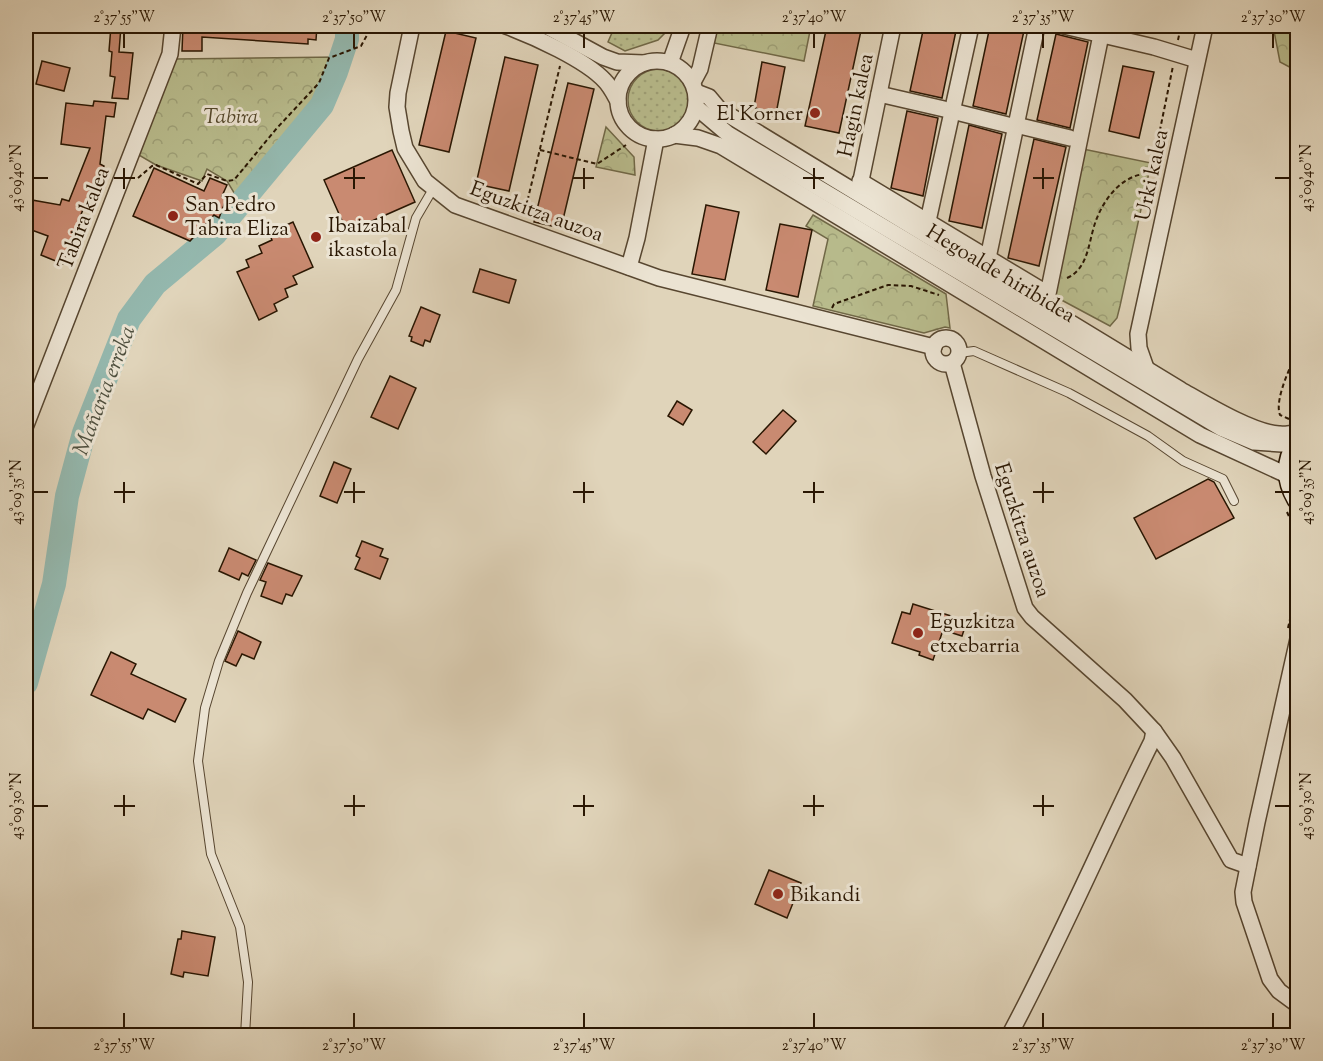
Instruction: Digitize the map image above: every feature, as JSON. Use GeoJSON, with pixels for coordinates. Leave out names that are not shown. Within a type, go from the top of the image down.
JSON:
{"type":"FeatureCollection","features":[{"type":"Feature","properties":{"kind":"main road"},"geometry":{"type":"LineString","coordinates":[[1297,444],[1292,454],[1289,476],[1298,499]]}},
{"type":"Feature","properties":{"kind":"street","name":"Tabira kalea"},"geometry":{"type":"LineString","coordinates":[[26,425],[170,54],[173,26]]}},
{"type":"Feature","properties":{"kind":"street","name":"Eguzkitza auzoa"},"geometry":{"type":"LineString","coordinates":[[412,26],[397,107],[405,148],[425,181],[456,205],[659,278],[934,347]]}},
{"type":"Feature","properties":{"kind":"street"},"geometry":{"type":"LineString","coordinates":[[506,26],[535,37],[594,71],[606,82],[618,101],[622,117],[632,130],[640,135],[656,139],[674,135],[684,129],[692,119],[695,94],[710,26]]}},
{"type":"Feature","properties":{"kind":"street"},"geometry":{"type":"LineString","coordinates":[[546,26],[603,57],[617,62],[644,63],[657,60],[670,63],[687,74],[695,94]]}},
{"type":"Feature","properties":{"kind":"street"},"geometry":{"type":"LineString","coordinates":[[670,63],[683,26]]}},
{"type":"Feature","properties":{"kind":"street","name":"Hagin kalea"},"geometry":{"type":"LineString","coordinates":[[859,187],[893,26]]}},
{"type":"Feature","properties":{"kind":"street","name":"Hegoalde hiribidea"},"geometry":{"type":"LineString","coordinates":[[928,221],[948,110],[971,26]]}},
{"type":"Feature","properties":{"kind":"street","name":"Hegoalde hiribidea"},"geometry":{"type":"LineString","coordinates":[[988,258],[1012,125],[1037,26]]}},
{"type":"Feature","properties":{"kind":"street"},"geometry":{"type":"LineString","coordinates":[[1064,26],[1197,60]]}},
{"type":"Feature","properties":{"kind":"street","name":"Urki kalea"},"geometry":{"type":"LineString","coordinates":[[1138,334],[1205,26]]}},
{"type":"Feature","properties":{"kind":"street","name":"Hegoalde hiribidea"},"geometry":{"type":"LineString","coordinates":[[859,187],[928,221],[1048,294],[1101,34]]}},
{"type":"Feature","properties":{"kind":"street"},"geometry":{"type":"LineString","coordinates":[[618,101],[619,91],[628,74],[644,63]]}},
{"type":"Feature","properties":{"kind":"street"},"geometry":{"type":"LineString","coordinates":[[695,94],[708,97],[719,109],[859,187],[1181,390],[1241,422],[1270,433],[1298,433]]}},
{"type":"Feature","properties":{"kind":"street","name":"Hegoalde hiribidea"},"geometry":{"type":"LineString","coordinates":[[695,94],[728,134],[1212,423],[1254,442],[1297,444]]}},
{"type":"Feature","properties":{"kind":"street"},"geometry":{"type":"LineString","coordinates":[[879,94],[1070,138]]}},
{"type":"Feature","properties":{"kind":"street"},"geometry":{"type":"LineString","coordinates":[[674,135],[698,138],[721,146],[1200,435],[1289,476]]}},
{"type":"Feature","properties":{"kind":"street"},"geometry":{"type":"LineString","coordinates":[[629,267],[656,139]]}},
{"type":"Feature","properties":{"kind":"street"},"geometry":{"type":"LineString","coordinates":[[1112,346],[1126,344],[1138,334]]}},
{"type":"Feature","properties":{"kind":"street"},"geometry":{"type":"LineString","coordinates":[[1138,334],[1139,348],[1146,368]]}},
{"type":"Feature","properties":{"kind":"street","name":"Eguzkitza auzoa"},"geometry":{"type":"LineString","coordinates":[[955,358],[939,362],[934,356],[934,347],[939,341],[951,339],[957,345],[955,358],[983,476],[1025,608],[1032,617],[1125,700],[1154,730],[1173,758],[1231,860],[1248,866]]}},
{"type":"Feature","properties":{"kind":"street"},"geometry":{"type":"LineString","coordinates":[[1298,639],[1244,892],[1244,902],[1270,979],[1279,991],[1298,1005]]}},
{"type":"Feature","properties":{"kind":"street"},"geometry":{"type":"LineString","coordinates":[[1009,1035],[1062,932],[1152,741],[1154,730]]}},
{"type":"Feature","properties":{"kind":"lane"},"geometry":{"type":"LineString","coordinates":[[246,1035],[248,982],[240,927],[211,854],[198,761],[205,708],[219,661],[247,593],[358,359],[396,290],[416,218],[433,189]]}},
{"type":"Feature","properties":{"kind":"lane","name":"Eguzkitza auzoa"},"geometry":{"type":"LineString","coordinates":[[955,358],[974,351],[1069,393],[1148,436],[1184,462],[1223,479],[1234,501]]}},
{"type":"Feature","properties":{"kind":"path"},"geometry":{"type":"LineString","coordinates":[[137,178],[156,165],[198,184],[207,174],[227,181],[234,180],[277,128],[319,83],[329,58],[361,46],[372,26]]}},
{"type":"Feature","properties":{"kind":"path"},"geometry":{"type":"LineString","coordinates":[[1048,294],[1059,282],[1073,275],[1084,262],[1097,217],[1122,182],[1133,176],[1151,174],[1181,26]]}},
{"type":"Feature","properties":{"kind":"path"},"geometry":{"type":"LineString","coordinates":[[523,221],[561,64]]}},
{"type":"Feature","properties":{"kind":"path"},"geometry":{"type":"LineString","coordinates":[[540,150],[597,164],[626,145]]}},
{"type":"Feature","properties":{"kind":"path"},"geometry":{"type":"LineString","coordinates":[[819,317],[820,311],[829,312],[834,304],[888,285],[911,285],[936,295],[944,295]]}},
{"type":"Feature","properties":{"kind":"path"},"geometry":{"type":"LineString","coordinates":[[1291,367],[1298,350]]}},
{"type":"Feature","properties":{"kind":"green space"},"geometry":{"type":"Polygon","coordinates":[[[615,26],[650,26],[666,32],[658,40],[625,51],[608,42],[615,26]]]}},
{"type":"Feature","properties":{"kind":"green space"},"geometry":{"type":"Polygon","coordinates":[[[718,26],[811,26],[804,61],[714,43],[718,26]]]}},
{"type":"Feature","properties":{"kind":"green space"},"geometry":{"type":"Polygon","coordinates":[[[1273,26],[1297,26],[1297,71],[1280,62],[1273,26]]]}},
{"type":"Feature","properties":{"kind":"green space","name":"Tabira"},"geometry":{"type":"Polygon","coordinates":[[[339,57],[323,101],[236,196],[227,181],[207,169],[202,181],[156,165],[137,154],[175,59],[339,57]]]}},
{"type":"Feature","properties":{"kind":"green space"},"geometry":{"type":"Polygon","coordinates":[[[659,69],[676,74],[681,78],[685,83],[690,100],[685,117],[681,122],[676,126],[659,131],[642,126],[637,122],[633,117],[628,100],[633,83],[637,78],[642,74],[659,69]]]}},
{"type":"Feature","properties":{"kind":"green space"},"geometry":{"type":"Polygon","coordinates":[[[606,127],[634,157],[635,175],[596,167],[606,127]]]}},
{"type":"Feature","properties":{"kind":"green space"},"geometry":{"type":"Polygon","coordinates":[[[1083,149],[1151,163],[1117,318],[1110,326],[1054,296],[1083,149]]]}},
{"type":"Feature","properties":{"kind":"green space"},"geometry":{"type":"Polygon","coordinates":[[[813,215],[946,294],[950,328],[945,327],[924,333],[813,306],[828,239],[806,226],[813,215]]]}},
{"type":"Feature","properties":{"kind":"building"},"geometry":{"type":"Polygon","coordinates":[[[111,26],[121,26],[119,52],[133,53],[128,99],[112,98],[115,77],[110,76],[111,26]]]}},
{"type":"Feature","properties":{"kind":"building"},"geometry":{"type":"Polygon","coordinates":[[[183,26],[317,26],[316,40],[308,39],[308,44],[202,37],[202,51],[182,51],[183,26]]]}},
{"type":"Feature","properties":{"kind":"building"},"geometry":{"type":"Polygon","coordinates":[[[827,26],[862,26],[839,133],[805,126],[827,26]]]}},
{"type":"Feature","properties":{"kind":"building"},"geometry":{"type":"Polygon","coordinates":[[[924,26],[957,26],[942,98],[910,91],[924,26]]]}},
{"type":"Feature","properties":{"kind":"building"},"geometry":{"type":"Polygon","coordinates":[[[990,26],[1025,26],[1006,114],[973,106],[990,26]]]}},
{"type":"Feature","properties":{"kind":"building"},"geometry":{"type":"Polygon","coordinates":[[[446,31],[476,38],[449,152],[419,145],[446,31]]]}},
{"type":"Feature","properties":{"kind":"building"},"geometry":{"type":"Polygon","coordinates":[[[1056,34],[1088,42],[1070,128],[1037,120],[1056,34]]]}},
{"type":"Feature","properties":{"kind":"building"},"geometry":{"type":"Polygon","coordinates":[[[505,57],[538,65],[509,191],[476,184],[505,57]]]}},
{"type":"Feature","properties":{"kind":"building"},"geometry":{"type":"Polygon","coordinates":[[[42,61],[70,68],[64,91],[36,84],[42,61]]]}},
{"type":"Feature","properties":{"kind":"building"},"geometry":{"type":"Polygon","coordinates":[[[762,62],[785,67],[775,119],[754,107],[762,62]]]}},
{"type":"Feature","properties":{"kind":"building"},"geometry":{"type":"Polygon","coordinates":[[[1123,66],[1154,72],[1139,138],[1109,131],[1123,66]]]}},
{"type":"Feature","properties":{"kind":"building"},"geometry":{"type":"Polygon","coordinates":[[[568,83],[594,89],[561,228],[534,222],[568,83]]]}},
{"type":"Feature","properties":{"kind":"building"},"geometry":{"type":"Polygon","coordinates":[[[94,101],[116,103],[114,117],[106,116],[100,164],[104,166],[93,193],[90,191],[79,220],[83,222],[72,251],[68,250],[63,264],[41,255],[48,236],[26,228],[26,199],[60,205],[62,199],[69,201],[90,148],[61,144],[66,103],[93,106],[94,101]]]}},
{"type":"Feature","properties":{"kind":"building"},"geometry":{"type":"Polygon","coordinates":[[[907,111],[938,118],[923,196],[891,188],[907,111]]]}},
{"type":"Feature","properties":{"kind":"building"},"geometry":{"type":"Polygon","coordinates":[[[969,125],[1002,134],[982,228],[949,221],[969,125]]]}},
{"type":"Feature","properties":{"kind":"building"},"geometry":{"type":"Polygon","coordinates":[[[1034,139],[1066,147],[1039,266],[1008,258],[1034,139]]]}},
{"type":"Feature","properties":{"kind":"building"},"geometry":{"type":"Polygon","coordinates":[[[392,150],[415,202],[347,232],[324,180],[392,150]]]}},
{"type":"Feature","properties":{"kind":"building"},"geometry":{"type":"Polygon","coordinates":[[[154,168],[204,191],[210,178],[227,185],[222,196],[227,197],[219,218],[214,215],[190,241],[133,216],[154,168]]]}},
{"type":"Feature","properties":{"kind":"building"},"geometry":{"type":"Polygon","coordinates":[[[706,205],[739,212],[725,280],[692,274],[706,205]]]}},
{"type":"Feature","properties":{"kind":"building"},"geometry":{"type":"Polygon","coordinates":[[[293,222],[313,267],[293,276],[297,284],[285,289],[288,297],[274,304],[277,311],[259,320],[237,272],[249,267],[246,260],[262,253],[259,246],[272,240],[269,233],[293,222]]]}},
{"type":"Feature","properties":{"kind":"building"},"geometry":{"type":"Polygon","coordinates":[[[780,224],[812,230],[798,297],[766,290],[780,224]]]}},
{"type":"Feature","properties":{"kind":"building"},"geometry":{"type":"Polygon","coordinates":[[[480,269],[516,280],[509,303],[473,292],[480,269]]]}},
{"type":"Feature","properties":{"kind":"building"},"geometry":{"type":"Polygon","coordinates":[[[421,307],[440,315],[430,342],[425,340],[423,346],[411,341],[412,337],[409,336],[421,307]]]}},
{"type":"Feature","properties":{"kind":"building"},"geometry":{"type":"Polygon","coordinates":[[[390,376],[416,388],[398,429],[371,417],[390,376]]]}},
{"type":"Feature","properties":{"kind":"building"},"geometry":{"type":"Polygon","coordinates":[[[677,401],[692,410],[683,425],[668,416],[677,401]]]}},
{"type":"Feature","properties":{"kind":"building"},"geometry":{"type":"Polygon","coordinates":[[[783,410],[796,421],[766,454],[753,442],[783,410]]]}},
{"type":"Feature","properties":{"kind":"building"},"geometry":{"type":"Polygon","coordinates":[[[334,462],[351,469],[337,503],[320,496],[334,462]]]}},
{"type":"Feature","properties":{"kind":"building"},"geometry":{"type":"Polygon","coordinates":[[[1208,479],[1214,482],[1234,518],[1156,559],[1134,518],[1208,479]]]}},
{"type":"Feature","properties":{"kind":"building"},"geometry":{"type":"Polygon","coordinates":[[[362,541],[383,549],[380,556],[388,559],[380,579],[355,569],[360,558],[356,556],[362,541]]]}},
{"type":"Feature","properties":{"kind":"building"},"geometry":{"type":"Polygon","coordinates":[[[229,548],[256,560],[248,576],[242,573],[239,580],[219,571],[229,548]]]}},
{"type":"Feature","properties":{"kind":"building"},"geometry":{"type":"Polygon","coordinates":[[[268,563],[302,576],[292,596],[286,594],[282,604],[261,596],[266,582],[260,580],[268,563]]]}},
{"type":"Feature","properties":{"kind":"building","name":"Eguzkitza etxebarria"},"geometry":{"type":"Polygon","coordinates":[[[913,604],[967,621],[962,636],[943,630],[933,660],[919,655],[920,652],[892,643],[902,612],[910,614],[913,604]]]}},
{"type":"Feature","properties":{"kind":"building"},"geometry":{"type":"Polygon","coordinates":[[[238,631],[261,642],[254,659],[242,654],[236,666],[225,661],[238,631]]]}},
{"type":"Feature","properties":{"kind":"building"},"geometry":{"type":"Polygon","coordinates":[[[111,652],[136,664],[131,674],[186,699],[175,722],[148,709],[143,719],[91,695],[111,652]]]}},
{"type":"Feature","properties":{"kind":"building","name":"Bikandi"},"geometry":{"type":"Polygon","coordinates":[[[769,870],[801,883],[787,918],[755,904],[769,870]]]}},
{"type":"Feature","properties":{"kind":"building"},"geometry":{"type":"Polygon","coordinates":[[[182,931],[215,937],[208,976],[184,972],[183,977],[171,974],[178,939],[181,939],[182,931]]]}},
{"type":"Feature","properties":{"kind":"waterway","name":"Mañaria erreka"},"geometry":{"type":"LineString","coordinates":[[26,683],[54,584],[67,496],[84,433],[129,319],[155,284],[215,234],[322,105],[347,39],[347,26]]}},
{"type":"Feature","properties":{"kind":"place","name":"El Korner"},"geometry":{"type":"Point","coordinates":[815,113]}},
{"type":"Feature","properties":{"kind":"place","name":"San Pedro Tabira Eliza"},"geometry":{"type":"Point","coordinates":[173,216]}},
{"type":"Feature","properties":{"kind":"place","name":"Ibaizabal ikastola"},"geometry":{"type":"Point","coordinates":[316,237]}},
{"type":"Feature","properties":{"kind":"place","name":"Eguzkitza etxebarria"},"geometry":{"type":"Point","coordinates":[918,633]}},
{"type":"Feature","properties":{"kind":"place","name":"Bikandi"},"geometry":{"type":"Point","coordinates":[778,894]}}]}
